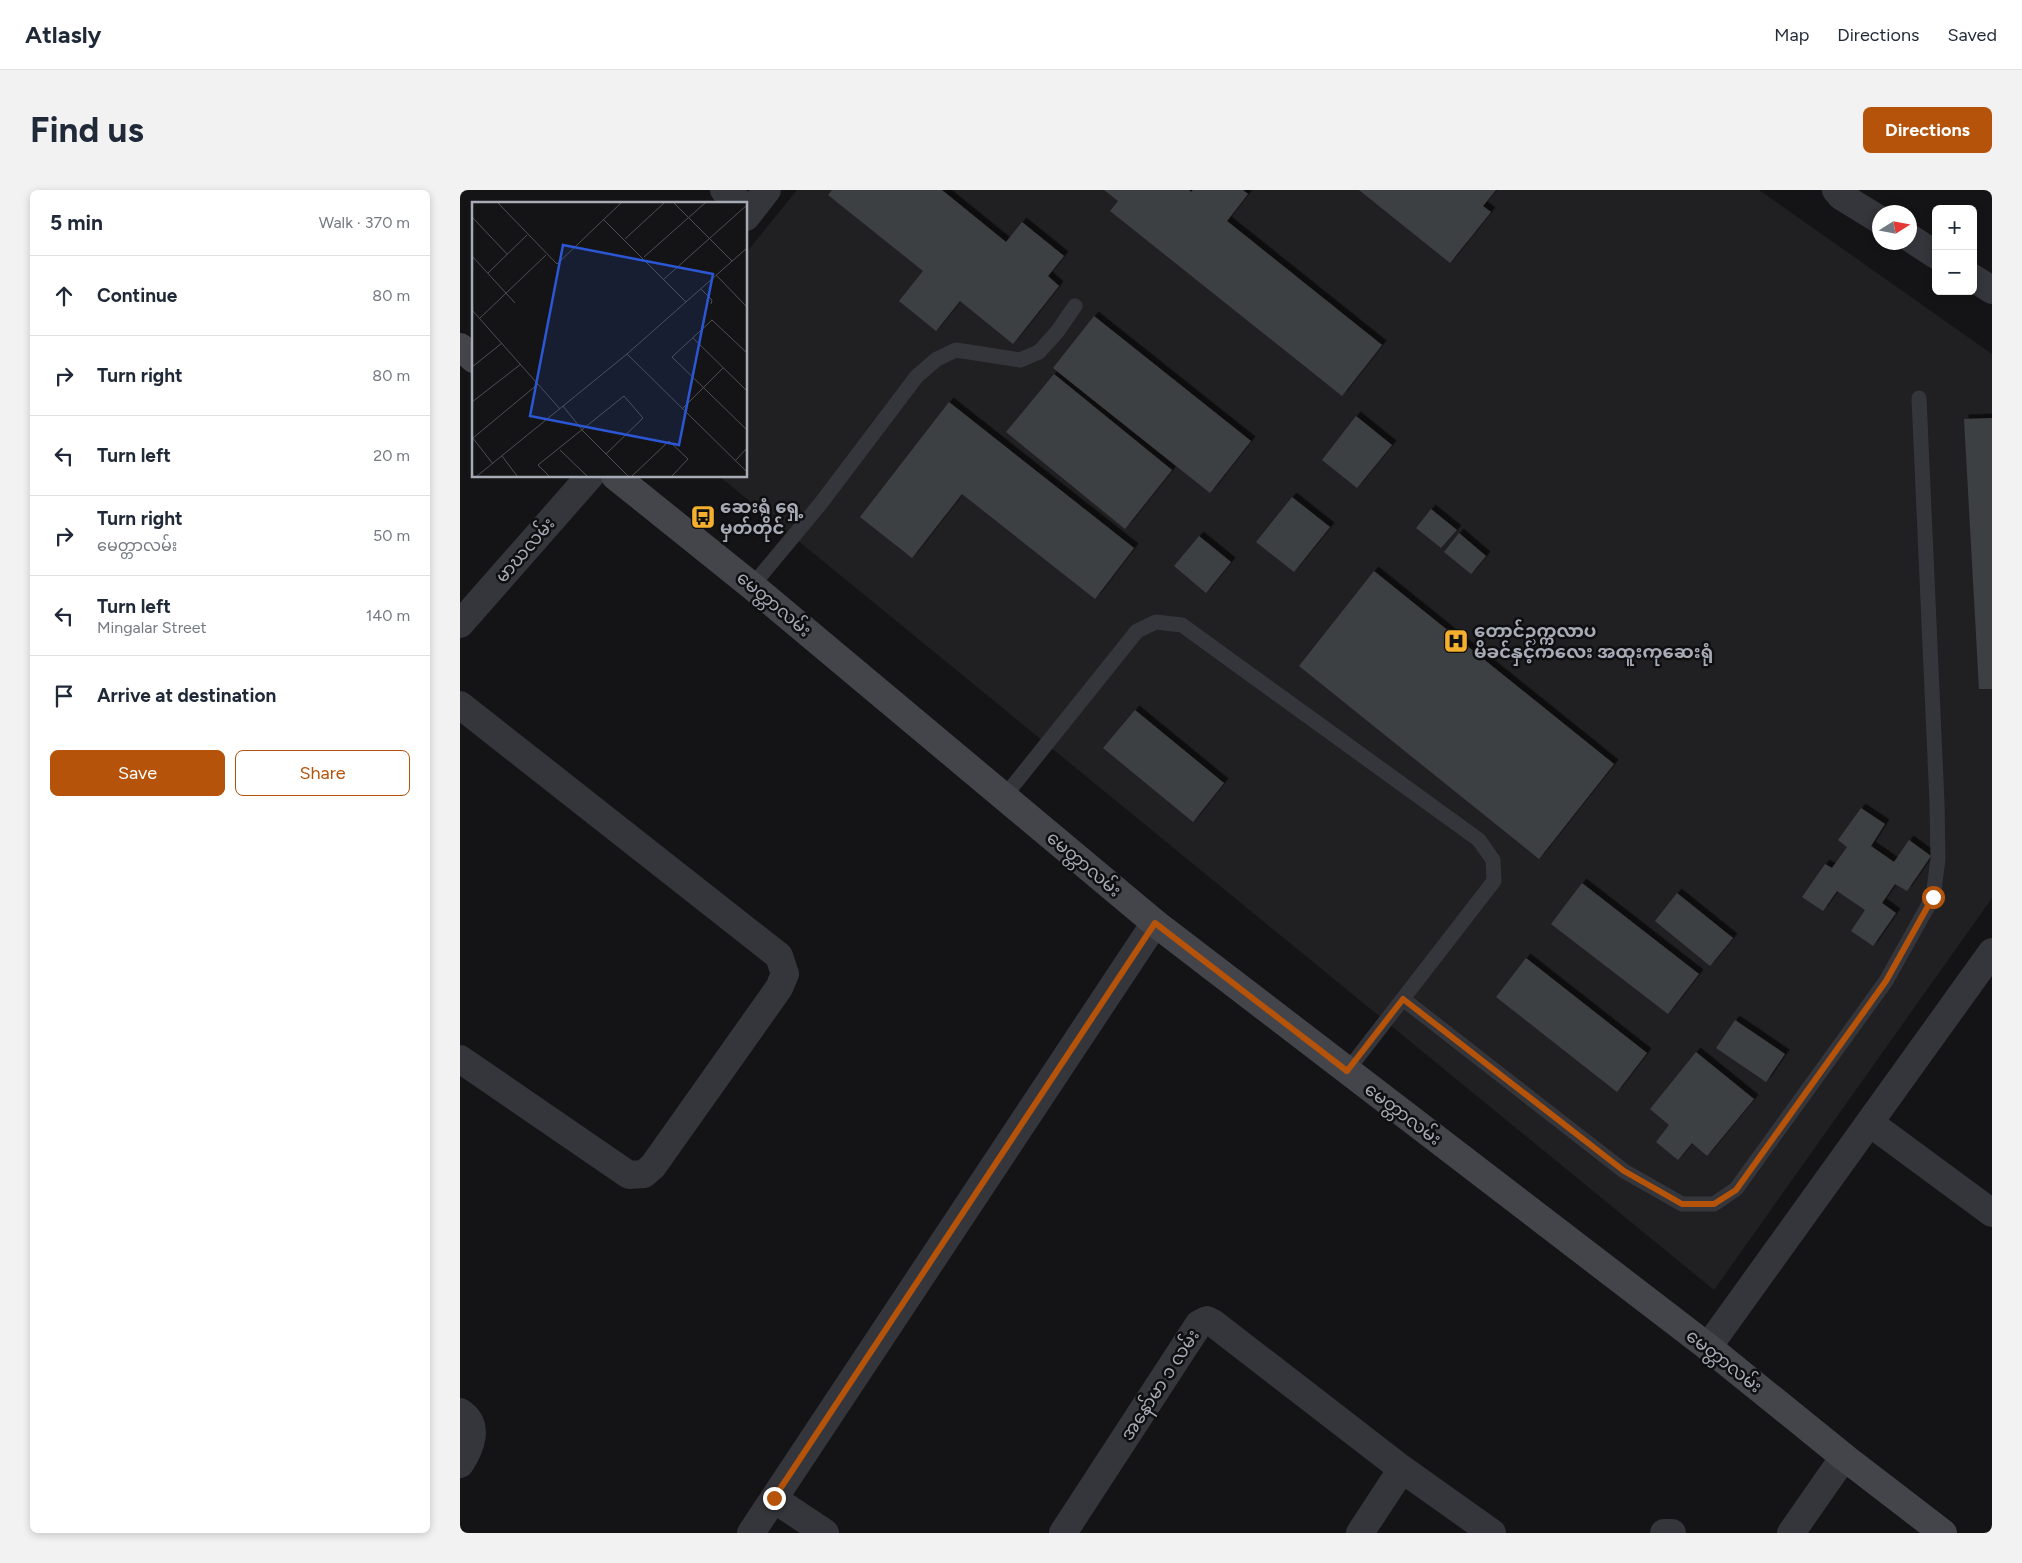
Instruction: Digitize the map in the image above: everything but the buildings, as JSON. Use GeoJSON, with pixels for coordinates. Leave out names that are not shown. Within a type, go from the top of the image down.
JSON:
{"type":"FeatureCollection","features":[{"type":"Feature","properties":{"kind":"main road"},"geometry":{"type":"LineString","coordinates":[[460,348],[472,357]]}},
{"type":"Feature","properties":{"kind":"main road","name":"မေတ္တာလမ်း"},"geometry":{"type":"LineString","coordinates":[[617,478],[752,586],[1155,923],[1708,1348],[1844,1457],[1943,1533]]}},
{"type":"Feature","properties":{"kind":"street"},"geometry":{"type":"LineString","coordinates":[[724,190],[737,202]]}},
{"type":"Feature","properties":{"kind":"street"},"geometry":{"type":"LineString","coordinates":[[748,208],[767,190]]}},
{"type":"Feature","properties":{"kind":"street"},"geometry":{"type":"LineString","coordinates":[[1836,190],[1841,196],[1872,215]]}},
{"type":"Feature","properties":{"kind":"street"},"geometry":{"type":"LineString","coordinates":[[1917,243],[1932,252]]}},
{"type":"Feature","properties":{"kind":"street"},"geometry":{"type":"LineString","coordinates":[[1977,281],[1992,290]]}},
{"type":"Feature","properties":{"kind":"street","name":"မာဃလမ်း"},"geometry":{"type":"LineString","coordinates":[[460,624],[588,478]]}},
{"type":"Feature","properties":{"kind":"street"},"geometry":{"type":"LineString","coordinates":[[460,705],[779,956],[785,974],[779,988],[653,1166],[644,1174],[629,1176],[460,1059]]}},
{"type":"Feature","properties":{"kind":"street"},"geometry":{"type":"LineString","coordinates":[[751,1533],[1155,923]]}},
{"type":"Feature","properties":{"kind":"street"},"geometry":{"type":"LineString","coordinates":[[1708,1348],[1992,952]]}},
{"type":"Feature","properties":{"kind":"street"},"geometry":{"type":"LineString","coordinates":[[1870,1122],[1992,1213]]}},
{"type":"Feature","properties":{"kind":"street","name":"အနော်မာ ၁ လမ်း"},"geometry":{"type":"LineString","coordinates":[[1063,1533],[1200,1324],[1207,1320],[1214,1323],[1402,1469]]}},
{"type":"Feature","properties":{"kind":"street"},"geometry":{"type":"LineString","coordinates":[[460,1412],[468,1417],[473,1432],[468,1452],[460,1464]]}},
{"type":"Feature","properties":{"kind":"street"},"geometry":{"type":"LineString","coordinates":[[1791,1533],[1844,1457]]}},
{"type":"Feature","properties":{"kind":"street"},"geometry":{"type":"LineString","coordinates":[[1360,1533],[1402,1469],[1492,1533]]}},
{"type":"Feature","properties":{"kind":"street"},"geometry":{"type":"LineString","coordinates":[[774,1498],[825,1533]]}},
{"type":"Feature","properties":{"kind":"street"},"geometry":{"type":"LineString","coordinates":[[1664,1533],[1672,1533]]}},
{"type":"Feature","properties":{"kind":"lane"},"geometry":{"type":"LineString","coordinates":[[752,586],[821,503],[917,376],[937,359],[956,350],[1020,360],[1039,352],[1057,332],[1075,306]]}},
{"type":"Feature","properties":{"kind":"lane"},"geometry":{"type":"LineString","coordinates":[[1403,999],[1624,1171],[1682,1204],[1714,1204],[1736,1190],[1886,981],[1933,897],[1938,859],[1937,803],[1919,398]]}},
{"type":"Feature","properties":{"kind":"lane"},"geometry":{"type":"LineString","coordinates":[[1004,797],[1137,631],[1156,622],[1182,624],[1480,840],[1492,860],[1494,881],[1347,1071]]}},
{"type":"Feature","properties":{"kind":"shaded area","name":"တောင်ဥက္ကလာပ မိခင်နှင့်ကလေး အထူးကုဆေးရုံ"},"geometry":{"type":"Polygon","coordinates":[[[797,190],[1759,190],[1992,354],[1992,898],[1714,1290],[721,478],[748,478],[748,251],[797,190]]]}},
{"type":"Feature","properties":{"kind":"place","name":"ဆေးရုံ ရှေ့ မှတ်တိုင်"},"geometry":{"type":"Point","coordinates":[703,517]}},
{"type":"Feature","properties":{"kind":"place","name":"တောင်ဥက္ကလာပ မိခင်နှင့်ကလေး အထူးကုဆေးရုံ"},"geometry":{"type":"Point","coordinates":[1456,641]}},
{"type":"Feature","properties":{"kind":"route"},"geometry":{"type":"LineString","coordinates":[[774,1498],[1155,923],[1347,1071],[1403,999],[1624,1171],[1682,1204],[1714,1204],[1736,1190],[1886,981],[1933,897]]}}]}
